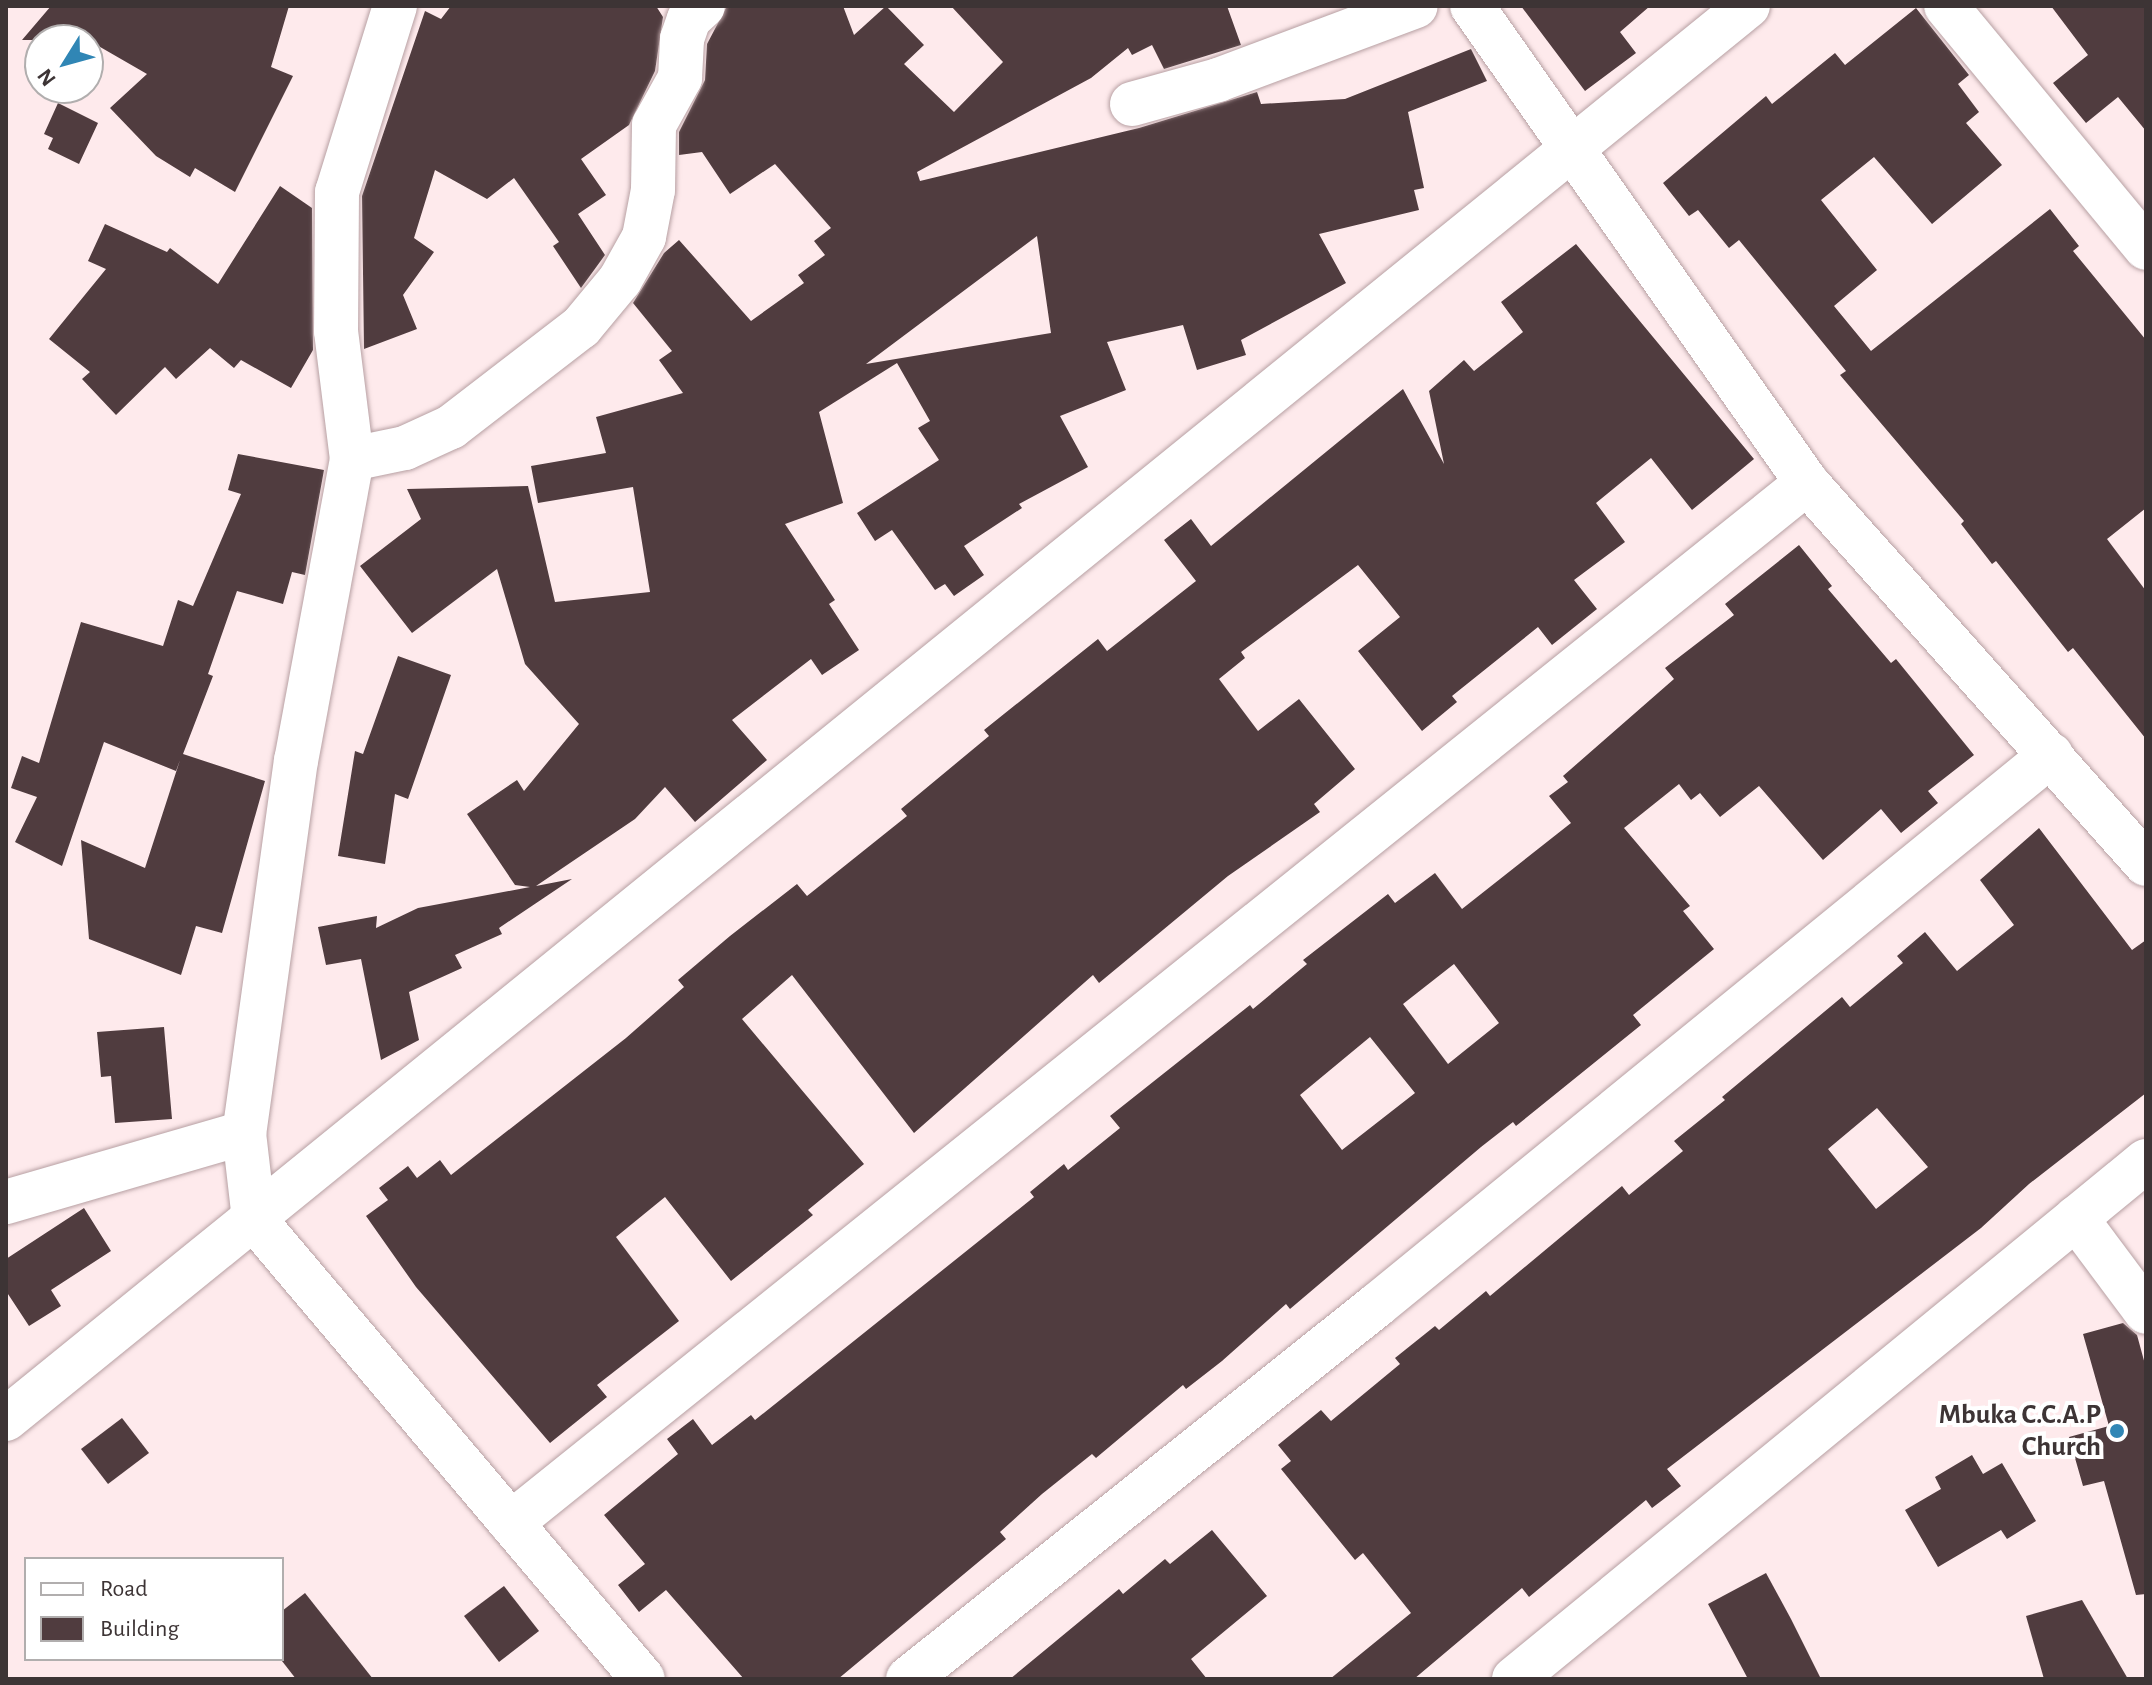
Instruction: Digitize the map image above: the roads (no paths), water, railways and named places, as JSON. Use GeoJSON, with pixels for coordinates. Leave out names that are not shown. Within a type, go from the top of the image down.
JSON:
{"type":"FeatureCollection","features":[{"type":"Feature","properties":{"kind":"street"},"geometry":{"type":"LineString","coordinates":[[395,6],[337,192],[336,331],[352,459],[296,760],[244,1133],[254,1219],[643,1679]]}},
{"type":"Feature","properties":{"kind":"street"},"geometry":{"type":"LineString","coordinates":[[352,459],[405,448],[451,427],[581,327],[620,280],[644,237],[653,190],[654,125],[680,78],[682,39],[689,19],[703,6]]}},
{"type":"Feature","properties":{"kind":"street"},"geometry":{"type":"LineString","coordinates":[[1132,104],[1218,80],[1416,6]]}},
{"type":"Feature","properties":{"kind":"street"},"geometry":{"type":"LineString","coordinates":[[1472,6],[1573,145],[1807,483],[2146,864]]}},
{"type":"Feature","properties":{"kind":"street"},"geometry":{"type":"LineString","coordinates":[[6,1419],[1748,6]]}},
{"type":"Feature","properties":{"kind":"street"},"geometry":{"type":"LineString","coordinates":[[1946,6],[2146,248]]}},
{"type":"Feature","properties":{"kind":"street"},"geometry":{"type":"LineString","coordinates":[[511,1523],[1807,483]]}},
{"type":"Feature","properties":{"kind":"street"},"geometry":{"type":"LineString","coordinates":[[908,1679],[1377,1305],[2051,755]]}},
{"type":"Feature","properties":{"kind":"street"},"geometry":{"type":"LineString","coordinates":[[6,1202],[244,1133]]}},
{"type":"Feature","properties":{"kind":"street"},"geometry":{"type":"LineString","coordinates":[[1514,1679],[2146,1161]]}},
{"type":"Feature","properties":{"kind":"street"},"geometry":{"type":"LineString","coordinates":[[2076,1218],[2146,1312]]}},
{"type":"Feature","properties":{"kind":"place","name":"Mbuka C.C.A.P Church"},"geometry":{"type":"Point","coordinates":[2117,1431]}}]}
